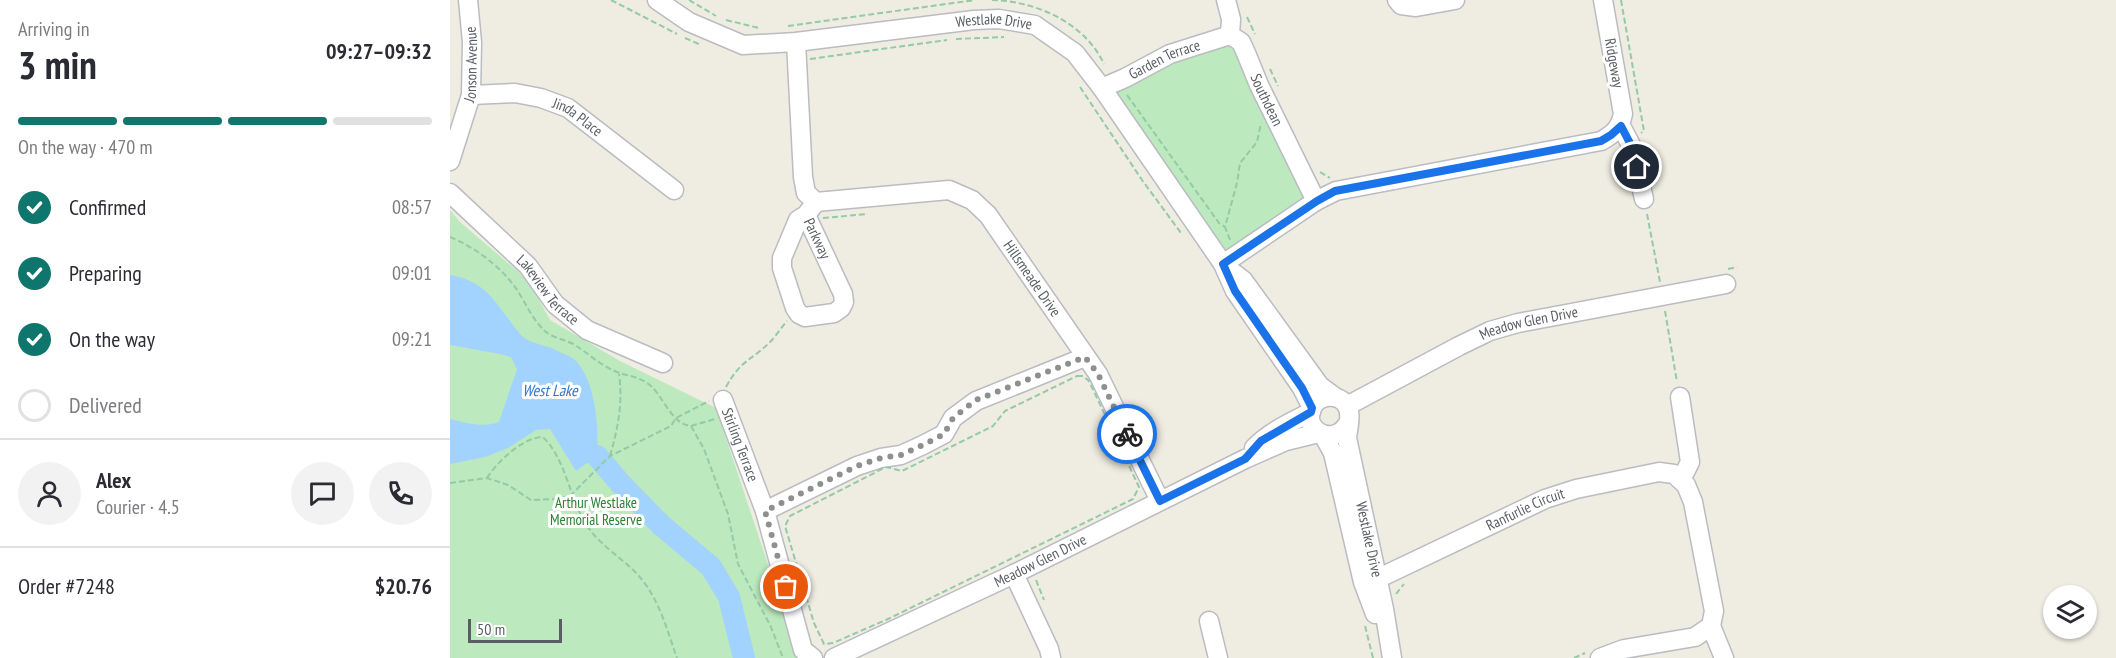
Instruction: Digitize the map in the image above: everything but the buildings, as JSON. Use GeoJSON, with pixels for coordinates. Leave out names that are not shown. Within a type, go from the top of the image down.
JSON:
{"type":"FeatureCollection","features":[{"type":"Feature","properties":{"kind":"street","name":"Jonson Avenue"},"geometry":{"type":"LineString","coordinates":[[450,162],[471,95],[472,42],[468,0]]}},
{"type":"Feature","properties":{"kind":"street","name":"Westlake Drive"},"geometry":{"type":"LineString","coordinates":[[657,0],[689,22],[743,45],[796,50],[947,23],[999,19],[1035,25],[1075,54],[1102,88],[1223,264],[1235,291],[1302,388],[1311,410],[1312,423],[1330,444],[1363,582],[1392,658]]}},
{"type":"Feature","properties":{"kind":"street"},"geometry":{"type":"LineString","coordinates":[[1226,0],[1231,19],[1230,35]]}},
{"type":"Feature","properties":{"kind":"street"},"geometry":{"type":"LineString","coordinates":[[1397,0],[1401,5],[1416,7],[1455,0]]}},
{"type":"Feature","properties":{"kind":"street","name":"Ridgeway"},"geometry":{"type":"LineString","coordinates":[[1603,0],[1623,114],[1616,131],[1632,147],[1644,199]]}},
{"type":"Feature","properties":{"kind":"street","name":"Garden Terrace"},"geometry":{"type":"LineString","coordinates":[[1102,88],[1170,54],[1230,35]]}},
{"type":"Feature","properties":{"kind":"street","name":"Southdean"},"geometry":{"type":"LineString","coordinates":[[1230,35],[1241,42],[1264,95],[1317,201]]}},
{"type":"Feature","properties":{"kind":"street","name":"Parkway"},"geometry":{"type":"LineString","coordinates":[[796,50],[803,177],[806,193],[810,210],[843,294],[844,302],[841,308],[834,313],[805,317],[795,308],[782,268],[782,258],[798,220],[810,210]]}},
{"type":"Feature","properties":{"kind":"street","name":"Jinda Place"},"geometry":{"type":"LineString","coordinates":[[471,95],[515,93],[542,98],[568,108],[673,182]]}},
{"type":"Feature","properties":{"kind":"street"},"geometry":{"type":"LineString","coordinates":[[1223,264],[1317,201],[1339,191],[1601,141],[1616,131]]}},
{"type":"Feature","properties":{"kind":"street","name":"Hillsmeade Drive"},"geometry":{"type":"LineString","coordinates":[[810,210],[949,190],[972,200],[988,215],[1081,364],[1098,374],[1160,501]]}},
{"type":"Feature","properties":{"kind":"street","name":"Lakeview Terrace"},"geometry":{"type":"LineString","coordinates":[[450,193],[528,266],[555,304],[575,322],[586,330],[663,363]]}},
{"type":"Feature","properties":{"kind":"street","name":"Westlake Drive"},"geometry":{"type":"LineString","coordinates":[[1223,264],[1243,280],[1320,386],[1344,408],[1347,438],[1384,609],[1392,658]]}},
{"type":"Feature","properties":{"kind":"street","name":"Meadow Glen Drive"},"geometry":{"type":"LineString","coordinates":[[1344,408],[1490,331],[1518,323],[1726,284]]}},
{"type":"Feature","properties":{"kind":"street"},"geometry":{"type":"LineString","coordinates":[[765,511],[857,466],[881,458],[901,455],[944,434],[953,418],[976,400],[1081,364]]}},
{"type":"Feature","properties":{"kind":"street"},"geometry":{"type":"LineString","coordinates":[[1680,397],[1690,462],[1681,480],[1686,485],[1693,502],[1714,611],[1711,626],[1724,658]]}},
{"type":"Feature","properties":{"kind":"street","name":"Meadow Glen Drive"},"geometry":{"type":"LineString","coordinates":[[1245,459],[1261,441],[1311,410],[1319,400],[1324,398],[1344,408]]}},
{"type":"Feature","properties":{"kind":"street","name":"Stirling Terrace"},"geometry":{"type":"LineString","coordinates":[[721,402],[765,511],[803,650],[813,658]]}},
{"type":"Feature","properties":{"kind":"street","name":"Meadow Glen Drive"},"geometry":{"type":"LineString","coordinates":[[834,658],[1014,574],[1245,459],[1286,441],[1321,434],[1336,435],[1346,427],[1344,408]]}},
{"type":"Feature","properties":{"kind":"street","name":"Ranfurlie Circuit"},"geometry":{"type":"LineString","coordinates":[[1377,579],[1545,500],[1576,489],[1659,472],[1674,474],[1681,480]]}},
{"type":"Feature","properties":{"kind":"street"},"geometry":{"type":"LineString","coordinates":[[1014,574],[1051,658]]}},
{"type":"Feature","properties":{"kind":"street"},"geometry":{"type":"LineString","coordinates":[[1209,621],[1218,658]]}},
{"type":"Feature","properties":{"kind":"street"},"geometry":{"type":"LineString","coordinates":[[1595,654],[1695,637],[1711,626]]}},
{"type":"Feature","properties":{"kind":"path"},"geometry":{"type":"LineString","coordinates":[[611,0],[703,46]]}},
{"type":"Feature","properties":{"kind":"path"},"geometry":{"type":"LineString","coordinates":[[688,0],[720,18],[762,29]]}},
{"type":"Feature","properties":{"kind":"path"},"geometry":{"type":"LineString","coordinates":[[783,27],[975,0]]}},
{"type":"Feature","properties":{"kind":"path"},"geometry":{"type":"LineString","coordinates":[[1246,15],[1256,35]]}},
{"type":"Feature","properties":{"kind":"path"},"geometry":{"type":"LineString","coordinates":[[796,50],[807,60],[953,39],[1009,37]]}},
{"type":"Feature","properties":{"kind":"path"},"geometry":{"type":"LineString","coordinates":[[1270,68],[1280,90]]}},
{"type":"Feature","properties":{"kind":"path"},"geometry":{"type":"LineString","coordinates":[[1078,84],[1142,180],[1183,235]]}},
{"type":"Feature","properties":{"kind":"path"},"geometry":{"type":"LineString","coordinates":[[1225,227],[1240,163],[1257,142],[1261,123]]}},
{"type":"Feature","properties":{"kind":"path"},"geometry":{"type":"LineString","coordinates":[[1317,167],[1320,173],[1330,178],[1339,191]]}},
{"type":"Feature","properties":{"kind":"path"},"geometry":{"type":"LineString","coordinates":[[1644,199],[1680,397]]}},
{"type":"Feature","properties":{"kind":"path"},"geometry":{"type":"LineString","coordinates":[[810,210],[818,218],[871,213]]}},
{"type":"Feature","properties":{"kind":"path"},"geometry":{"type":"LineString","coordinates":[[450,237],[464,243],[499,269],[514,286],[540,326],[548,333],[578,347],[587,355],[618,373],[635,376],[648,384],[676,418],[691,426],[704,449],[728,514],[738,564],[771,627],[783,658]]}},
{"type":"Feature","properties":{"kind":"path"},"geometry":{"type":"LineString","coordinates":[[691,426],[721,402],[731,377],[743,362],[771,341],[795,308]]}},
{"type":"Feature","properties":{"kind":"path"},"geometry":{"type":"LineString","coordinates":[[1081,364],[1139,487],[1133,499],[888,619],[833,643],[824,644],[814,623],[785,526],[790,516],[886,467],[902,471],[993,426],[1005,411],[1077,376],[1081,364]]}},
{"type":"Feature","properties":{"kind":"path"},"geometry":{"type":"LineString","coordinates":[[610,456],[619,426],[621,409],[618,373]]}},
{"type":"Feature","properties":{"kind":"path"},"geometry":{"type":"LineString","coordinates":[[450,483],[487,478],[508,485],[531,500],[559,499],[571,495],[610,456],[671,426],[676,418],[704,402],[721,402]]}},
{"type":"Feature","properties":{"kind":"path"},"geometry":{"type":"LineString","coordinates":[[487,478],[494,467],[513,450],[537,437],[543,437],[556,454],[571,495],[584,521],[597,539],[629,567],[646,586],[658,606],[677,658]]}},
{"type":"Feature","properties":{"kind":"path"},"geometry":{"type":"LineString","coordinates":[[1363,619],[1373,658]]}},
{"type":"Feature","properties":{"kind":"path"},"geometry":{"type":"LineString","coordinates":[[1574,658],[1595,654]]}},
{"type":"Feature","properties":{"kind":"green space"},"geometry":{"type":"Polygon","coordinates":[[[1228,44],[1237,52],[1307,198],[1226,253],[1111,85],[1228,44]]]}},
{"type":"Feature","properties":{"kind":"green space","name":"Arthur Westlake Memorial Reserve"},"geometry":{"type":"Polygon","coordinates":[[[450,210],[460,222],[529,281],[550,320],[620,361],[716,408],[799,658],[450,658],[450,210]]]}},
{"type":"Feature","properties":{"kind":"water","name":"West Lake"},"geometry":{"type":"Polygon","coordinates":[[[450,275],[464,278],[484,290],[524,338],[575,360],[588,380],[595,405],[597,456],[576,471],[550,429],[536,430],[508,448],[485,457],[450,464],[450,419],[481,425],[499,422],[517,369],[511,357],[450,345],[450,275]]]}},
{"type":"Feature","properties":{"kind":"waterway"},"geometry":{"type":"LineString","coordinates":[[597,456],[661,525],[711,567],[729,597],[744,658]]}},
{"type":"Feature","properties":{"kind":"way so far"},"geometry":{"type":"LineString","coordinates":[[786,587],[765,511],[857,466],[881,458],[901,455],[944,434],[953,418],[976,400],[1085,357],[1098,374],[1127,434]]}},
{"type":"Feature","properties":{"kind":"route"},"geometry":{"type":"LineString","coordinates":[[1127,434],[1160,501],[1245,459],[1261,441],[1272,433],[1311,412],[1312,408],[1302,388],[1235,291],[1223,264],[1335,191],[1601,141],[1621,126],[1632,147],[1637,167]]}}]}
